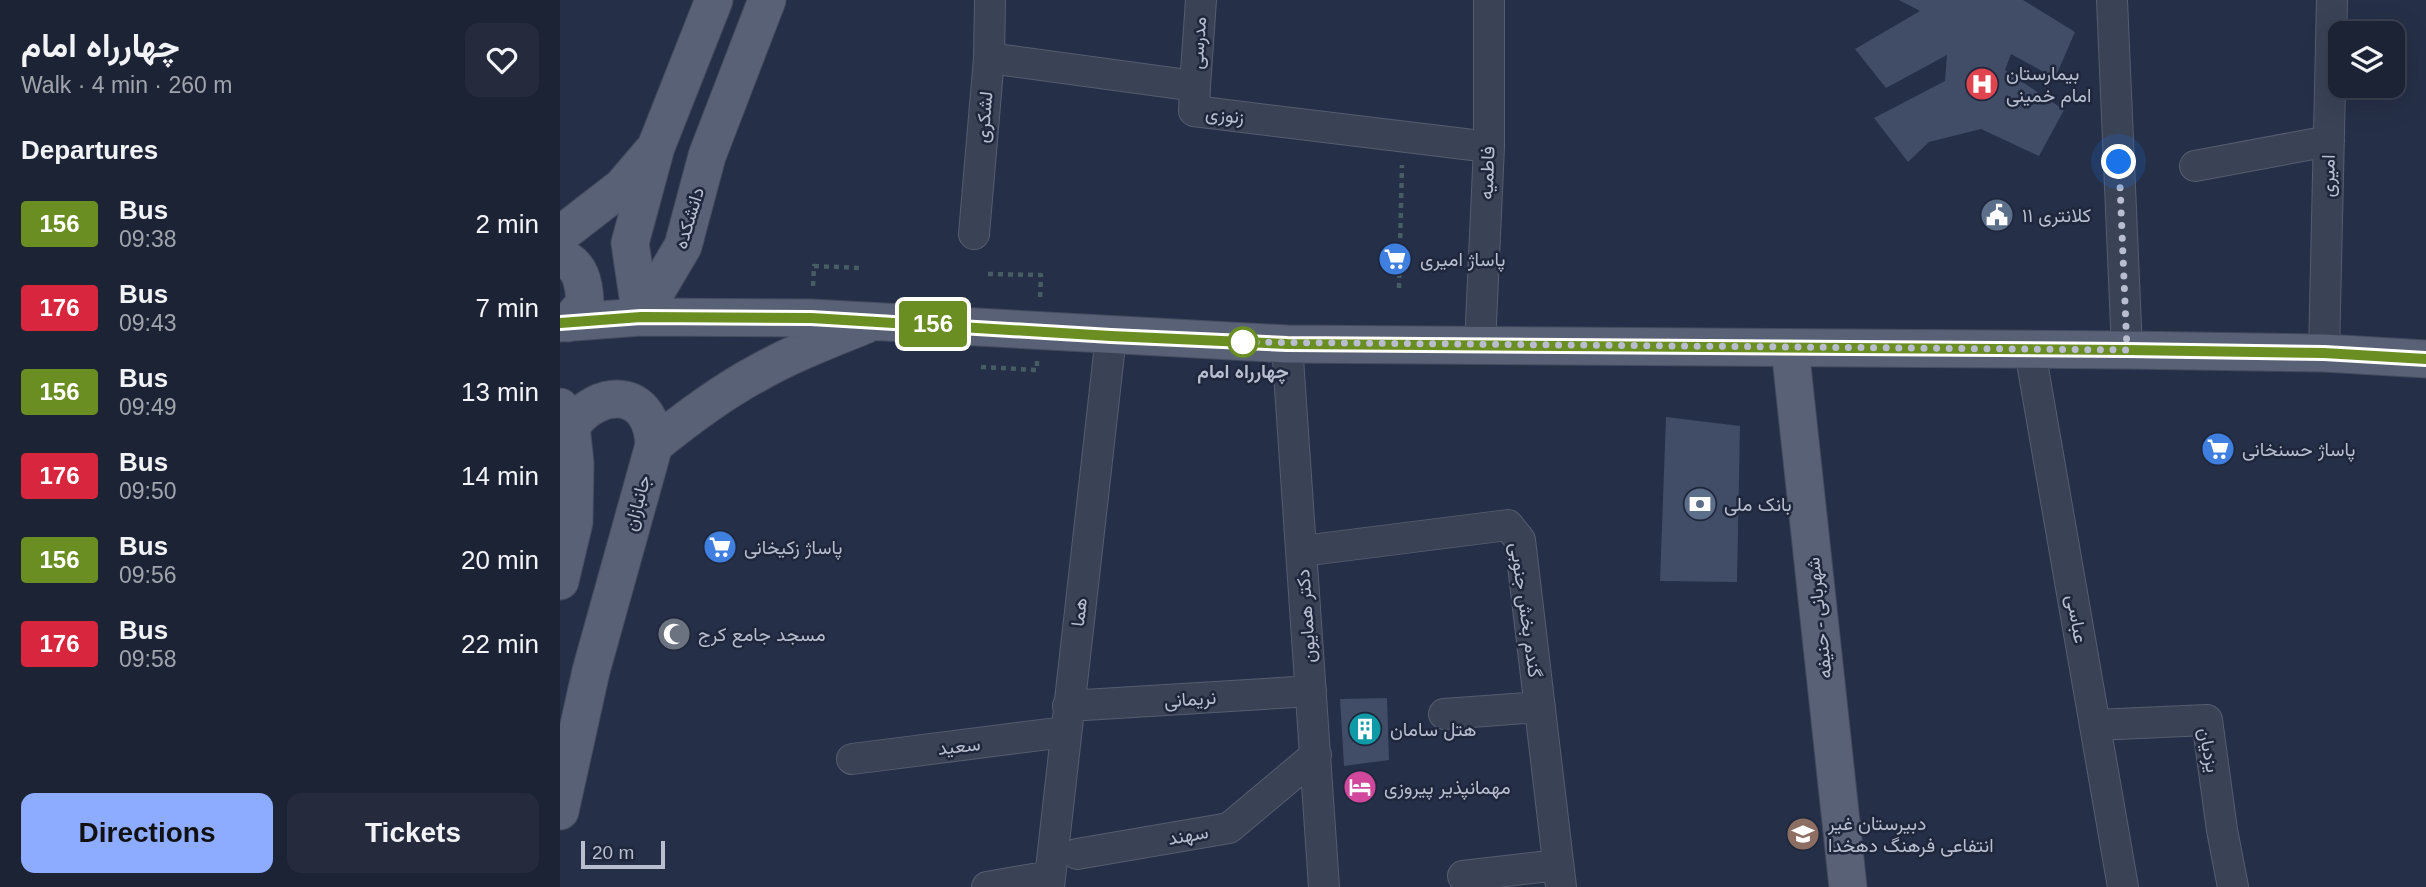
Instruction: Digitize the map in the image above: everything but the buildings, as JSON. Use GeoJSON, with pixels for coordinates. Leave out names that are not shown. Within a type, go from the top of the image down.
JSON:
{"type":"FeatureCollection","features":[{"type":"Feature","properties":{"kind":"main road"},"geometry":{"type":"LineString","coordinates":[[641,317],[630,243],[656,147],[714,0]]}},
{"type":"Feature","properties":{"kind":"main road","name":"دانشکده"},"geometry":{"type":"LineString","coordinates":[[641,317],[683,246],[707,156],[767,0]]}},
{"type":"Feature","properties":{"kind":"main road"},"geometry":{"type":"LineString","coordinates":[[656,147],[670,174],[682,176],[707,156]]}},
{"type":"Feature","properties":{"kind":"main road"},"geometry":{"type":"LineString","coordinates":[[560,236],[622,187],[656,147]]}},
{"type":"Feature","properties":{"kind":"main road"},"geometry":{"type":"LineString","coordinates":[[560,257],[570,260],[583,280],[585,303],[564,323]]}},
{"type":"Feature","properties":{"kind":"main road"},"geometry":{"type":"LineString","coordinates":[[564,323],[641,317],[876,321],[1287,344],[2127,350],[2324,353],[2426,359]]}},
{"type":"Feature","properties":{"kind":"main road"},"geometry":{"type":"LineString","coordinates":[[654,445],[701,408],[755,374],[802,351],[876,321]]}},
{"type":"Feature","properties":{"kind":"main road","name":"شهربانی - حنیفه"},"geometry":{"type":"LineString","coordinates":[[1790,348],[1847,887]]}},
{"type":"Feature","properties":{"kind":"main road"},"geometry":{"type":"LineString","coordinates":[[560,581],[574,522],[575,463],[565,417],[607,399],[620,399],[642,410],[649,420],[654,445]]}},
{"type":"Feature","properties":{"kind":"main road","name":"جانبازان"},"geometry":{"type":"LineString","coordinates":[[560,811],[591,671],[654,445]]}},
{"type":"Feature","properties":{"kind":"street","name":"لشکری"},"geometry":{"type":"LineString","coordinates":[[974,234],[989,58],[990,0]]}},
{"type":"Feature","properties":{"kind":"street","name":"مدرسی"},"geometry":{"type":"LineString","coordinates":[[1195,86],[1201,0]]}},
{"type":"Feature","properties":{"kind":"street","name":"فاطمیه"},"geometry":{"type":"LineString","coordinates":[[1480,345],[1489,147],[1489,0]]}},
{"type":"Feature","properties":{"kind":"street"},"geometry":{"type":"LineString","coordinates":[[2112,0],[2127,350]]}},
{"type":"Feature","properties":{"kind":"street","name":"امیری"},"geometry":{"type":"LineString","coordinates":[[2324,353],[2332,0]]}},
{"type":"Feature","properties":{"kind":"street","name":"زنوزی"},"geometry":{"type":"LineString","coordinates":[[989,58],[1195,86],[1194,111],[1489,147]]}},
{"type":"Feature","properties":{"kind":"street"},"geometry":{"type":"LineString","coordinates":[[2195,166],[2329,141]]}},
{"type":"Feature","properties":{"kind":"street","name":"هما"},"geometry":{"type":"LineString","coordinates":[[1049,881],[1111,336]]}},
{"type":"Feature","properties":{"kind":"street","name":"دکتر همایون"},"geometry":{"type":"LineString","coordinates":[[1287,344],[1324,887]]}},
{"type":"Feature","properties":{"kind":"street","name":"عباسی"},"geometry":{"type":"LineString","coordinates":[[2030,351],[2123,887]]}},
{"type":"Feature","properties":{"kind":"street","name":"گندم بخش جنوبی"},"geometry":{"type":"LineString","coordinates":[[1318,549],[1508,525],[1520,540],[1559,876]]}},
{"type":"Feature","properties":{"kind":"street","name":"نریمانی"},"geometry":{"type":"LineString","coordinates":[[1067,719],[1311,691]]}},
{"type":"Feature","properties":{"kind":"street"},"geometry":{"type":"LineString","coordinates":[[1444,714],[1539,707]]}},
{"type":"Feature","properties":{"kind":"street","name":"سعید"},"geometry":{"type":"LineString","coordinates":[[852,759],[1067,719]]}},
{"type":"Feature","properties":{"kind":"street","name":"یزدیان"},"geometry":{"type":"LineString","coordinates":[[2095,725],[2207,720],[2222,831],[2233,887]]}},
{"type":"Feature","properties":{"kind":"street","name":"سهند"},"geometry":{"type":"LineString","coordinates":[[1077,854],[1229,828],[1316,755]]}},
{"type":"Feature","properties":{"kind":"street"},"geometry":{"type":"LineString","coordinates":[[1463,876],[1559,876]]}},
{"type":"Feature","properties":{"kind":"street"},"geometry":{"type":"LineString","coordinates":[[987,887],[1049,881]]}},
{"type":"Feature","properties":{"kind":"path"},"geometry":{"type":"LineString","coordinates":[[1399,288],[1403,136]]}},
{"type":"Feature","properties":{"kind":"path"},"geometry":{"type":"LineString","coordinates":[[814,266],[860,268]]}},
{"type":"Feature","properties":{"kind":"path"},"geometry":{"type":"LineString","coordinates":[[988,274],[1041,275]]}},
{"type":"Feature","properties":{"kind":"path"},"geometry":{"type":"LineString","coordinates":[[981,367],[1037,370]]}},
{"type":"Feature","properties":{"kind":"bus line","name":"156"},"geometry":{"type":"LineString","coordinates":[[560,323],[641,317],[811,318],[1287,344],[2127,350],[2324,353],[2426,359]]}},
{"type":"Feature","properties":{"kind":"place","name":"بیمارستان امام خمینی"},"geometry":{"type":"Point","coordinates":[1982,84]}},
{"type":"Feature","properties":{"kind":"place","name":"کلانتری ۱۱"},"geometry":{"type":"Point","coordinates":[1997,215]}},
{"type":"Feature","properties":{"kind":"place","name":"پاساژ امیری"},"geometry":{"type":"Point","coordinates":[1395,259]}},
{"type":"Feature","properties":{"kind":"place","name":"چهارراه امام"},"geometry":{"type":"Point","coordinates":[1243,342]}},
{"type":"Feature","properties":{"kind":"place","name":"پاساژ حسنخانی"},"geometry":{"type":"Point","coordinates":[2218,449]}},
{"type":"Feature","properties":{"kind":"place","name":"بانک ملی"},"geometry":{"type":"Point","coordinates":[1700,504]}},
{"type":"Feature","properties":{"kind":"place","name":"پاساژ زکیخانی"},"geometry":{"type":"Point","coordinates":[720,547]}},
{"type":"Feature","properties":{"kind":"place","name":"مسجد جامع کرج"},"geometry":{"type":"Point","coordinates":[674,634]}},
{"type":"Feature","properties":{"kind":"place","name":"هتل سامان"},"geometry":{"type":"Point","coordinates":[1365,729]}},
{"type":"Feature","properties":{"kind":"place","name":"مهمانپذیر پیروزی"},"geometry":{"type":"Point","coordinates":[1360,787]}},
{"type":"Feature","properties":{"kind":"place","name":"دبیرستان غیر انتفاعی فرهنگ دهخدا"},"geometry":{"type":"Point","coordinates":[1803,834]}},
{"type":"Feature","properties":{"kind":"route"},"geometry":{"type":"LineString","coordinates":[[1243,342],[1237,342],[2127,350],[2119,162]]}}]}
